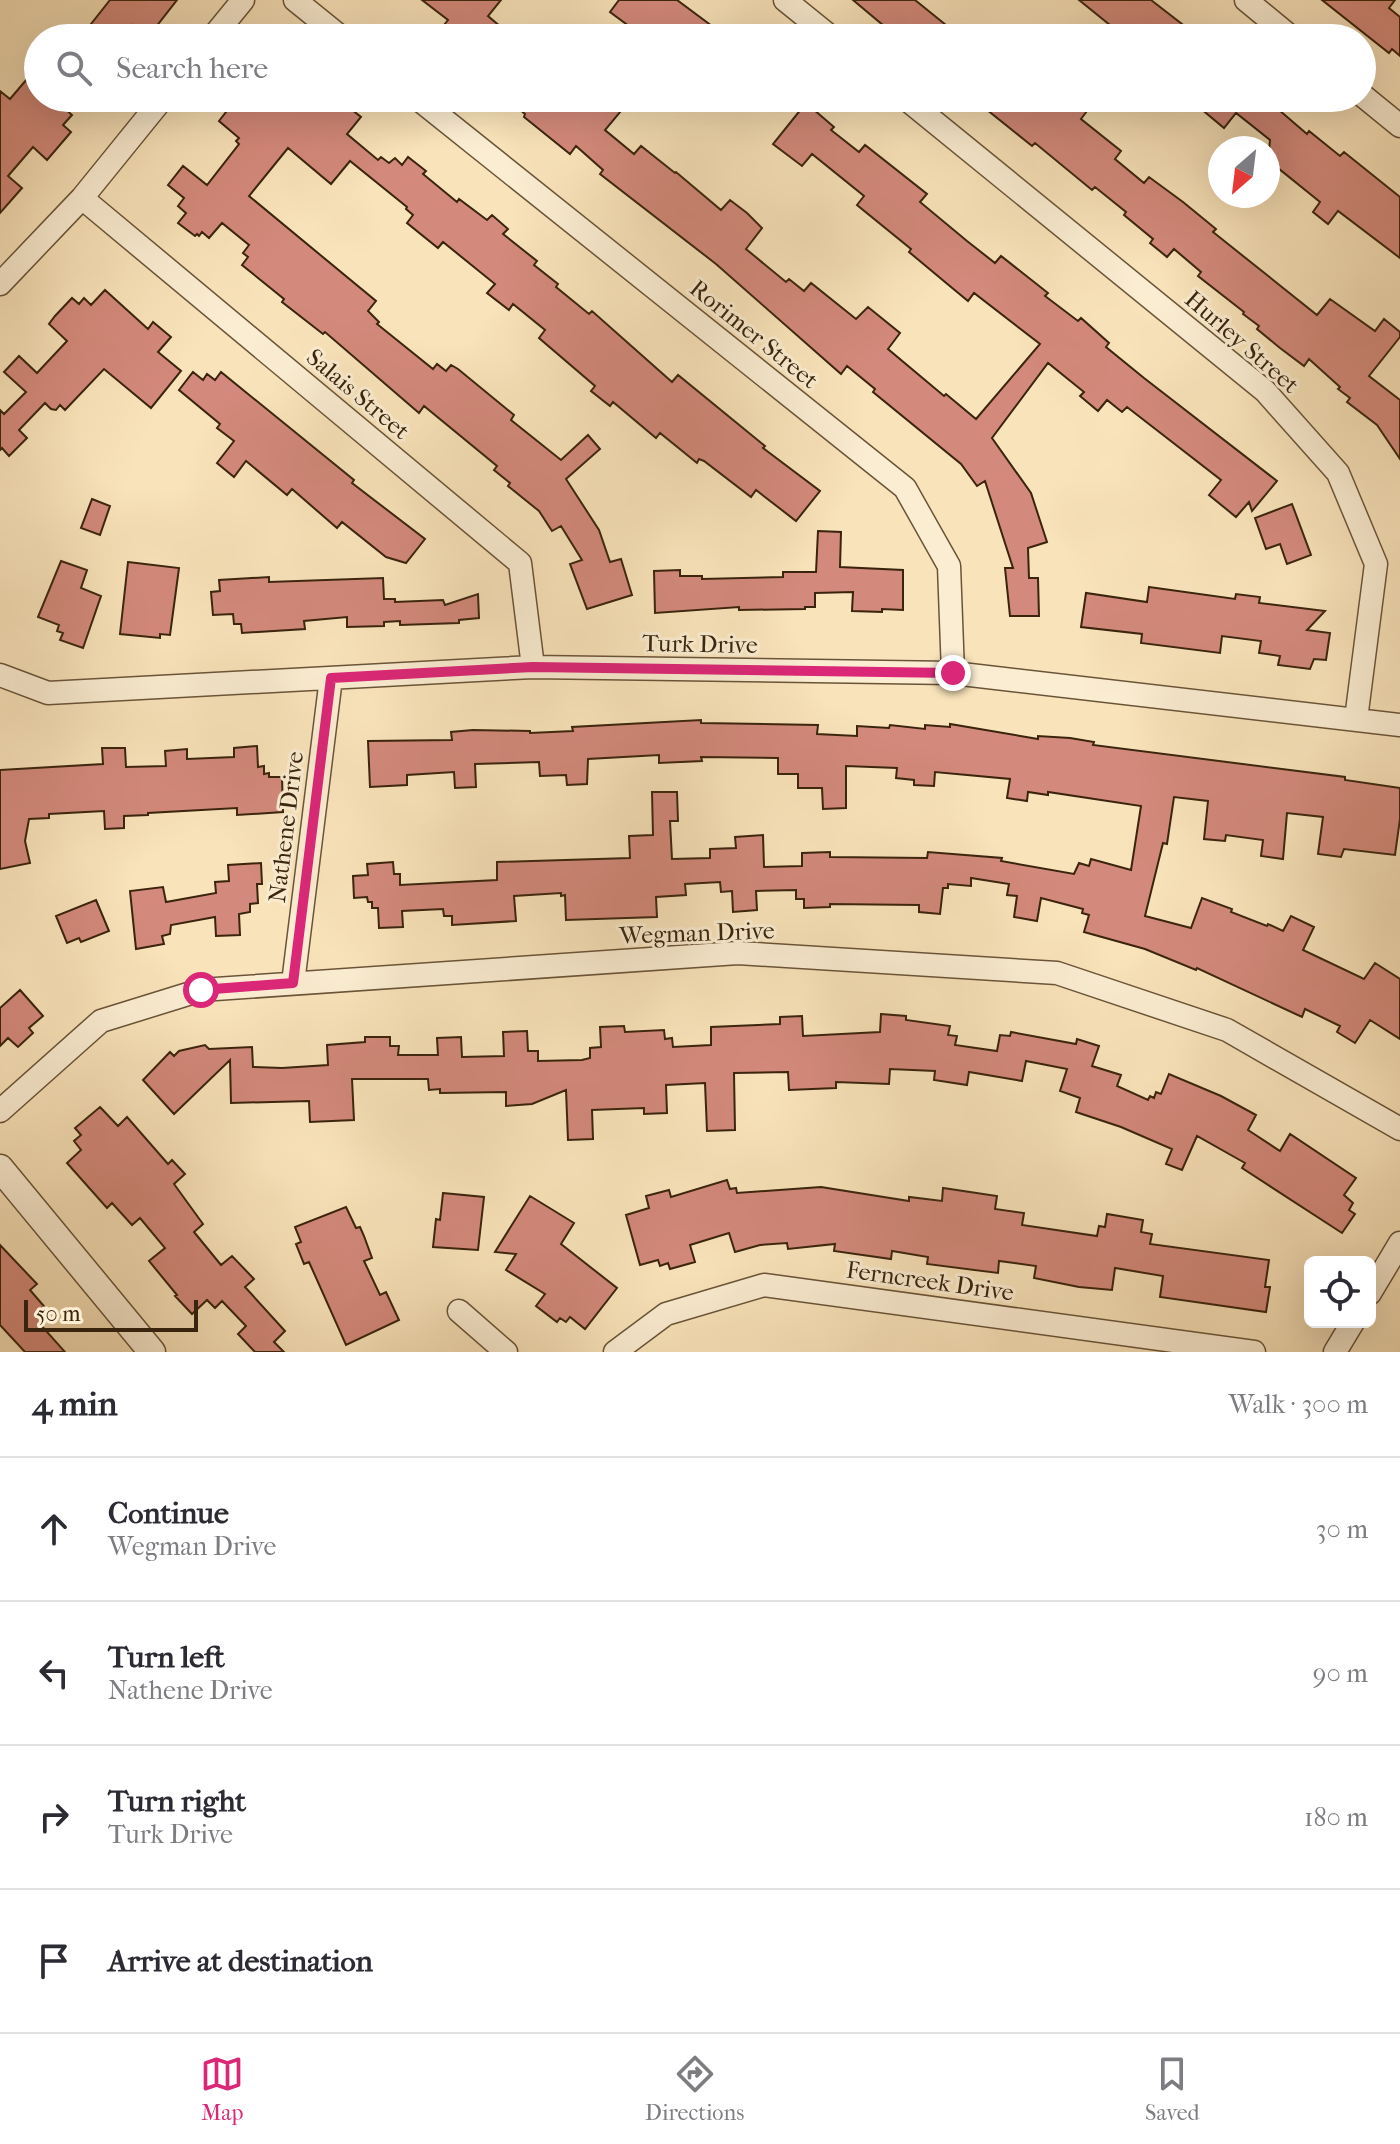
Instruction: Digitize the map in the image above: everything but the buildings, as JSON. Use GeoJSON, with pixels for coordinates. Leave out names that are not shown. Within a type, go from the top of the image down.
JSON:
{"type":"FeatureCollection","features":[{"type":"Feature","properties":{"kind":"street"},"geometry":{"type":"LineString","coordinates":[[223,24],[243,0]]}},
{"type":"Feature","properties":{"kind":"street"},"geometry":{"type":"LineString","coordinates":[[295,0],[325,24]]}},
{"type":"Feature","properties":{"kind":"street"},"geometry":{"type":"LineString","coordinates":[[785,0],[815,24]]}},
{"type":"Feature","properties":{"kind":"street"},"geometry":{"type":"LineString","coordinates":[[1246,0],[1275,24]]}},
{"type":"Feature","properties":{"kind":"street"},"geometry":{"type":"LineString","coordinates":[[1376,106],[1400,126]]}},
{"type":"Feature","properties":{"kind":"street"},"geometry":{"type":"LineString","coordinates":[[0,284],[82,198],[152,112]]}},
{"type":"Feature","properties":{"kind":"street","name":"Rorimer Street"},"geometry":{"type":"LineString","coordinates":[[435,112],[905,488],[949,566],[953,673]]}},
{"type":"Feature","properties":{"kind":"street","name":"Hurley Street"},"geometry":{"type":"LineString","coordinates":[[922,112],[1265,391],[1338,473],[1376,564],[1356,719]]}},
{"type":"Feature","properties":{"kind":"street","name":"Salais Street"},"geometry":{"type":"LineString","coordinates":[[82,198],[520,563],[533,667]]}},
{"type":"Feature","properties":{"kind":"street","name":"Turk Drive"},"geometry":{"type":"LineString","coordinates":[[0,675],[48,693],[533,667],[953,673],[1400,725]]}},
{"type":"Feature","properties":{"kind":"street","name":"Nathene Drive"},"geometry":{"type":"LineString","coordinates":[[293,983],[331,678]]}},
{"type":"Feature","properties":{"kind":"street","name":"Wegman Drive"},"geometry":{"type":"LineString","coordinates":[[0,1111],[101,1021],[201,990],[738,953],[1057,973],[1227,1030],[1400,1129]]}},
{"type":"Feature","properties":{"kind":"street"},"geometry":{"type":"LineString","coordinates":[[0,1168],[152,1352]]}},
{"type":"Feature","properties":{"kind":"street"},"geometry":{"type":"LineString","coordinates":[[1376,1283],[1400,1243]]}},
{"type":"Feature","properties":{"kind":"street","name":"Ferncreek Drive"},"geometry":{"type":"LineString","coordinates":[[615,1352],[666,1314],[764,1285],[1128,1343],[1254,1352]]}},
{"type":"Feature","properties":{"kind":"street"},"geometry":{"type":"LineString","coordinates":[[459,1311],[506,1352]]}},
{"type":"Feature","properties":{"kind":"street"},"geometry":{"type":"LineString","coordinates":[[1335,1352],[1349,1328]]}},
{"type":"Feature","properties":{"kind":"route"},"geometry":{"type":"LineString","coordinates":[[201,990],[293,983],[331,678],[533,667],[953,673]]}}]}
